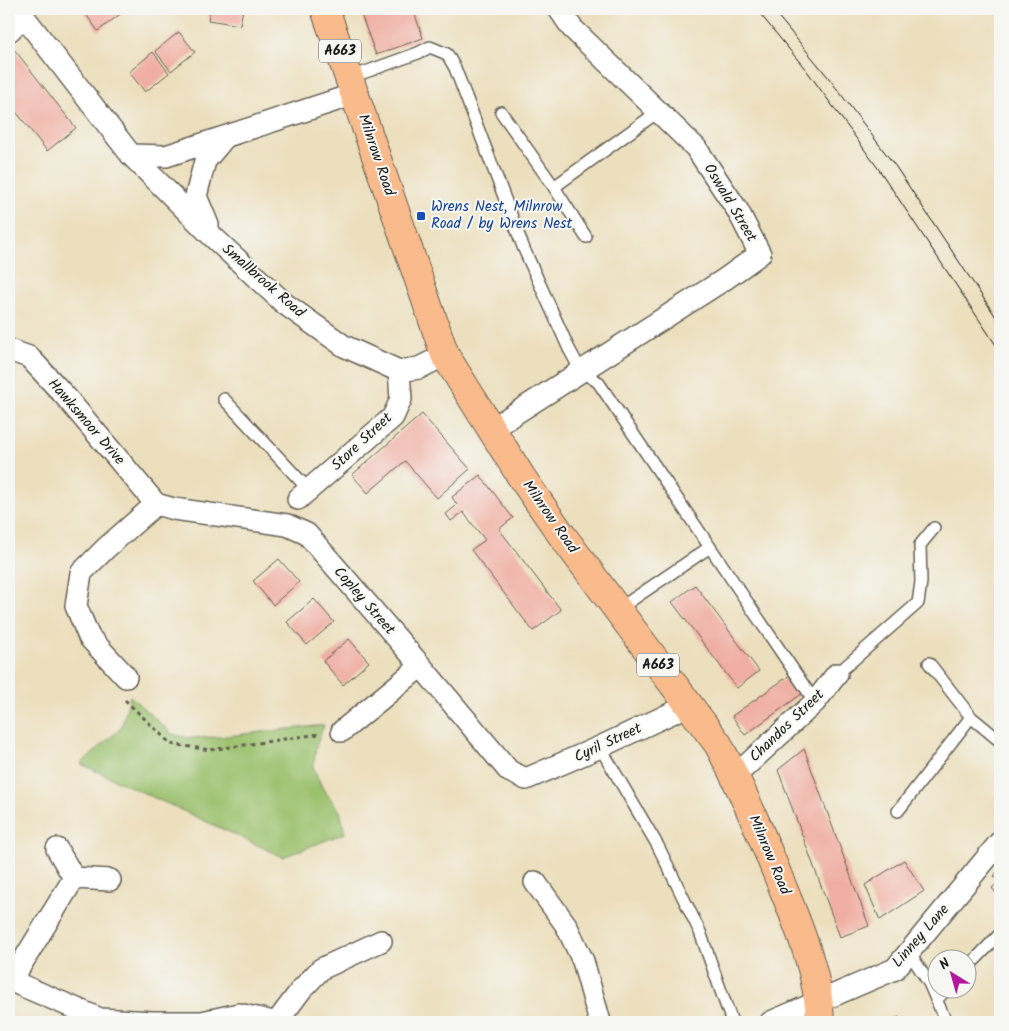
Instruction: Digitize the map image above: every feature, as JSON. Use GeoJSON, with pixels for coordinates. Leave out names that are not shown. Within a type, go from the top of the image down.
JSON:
{"type":"FeatureCollection","features":[{"type":"Feature","properties":{"kind":"main road","name":"Milnrow Road"},"geometry":{"type":"LineString","coordinates":[[325,9],[445,355],[538,502],[718,744],[735,776],[804,939],[820,1011]]}},
{"type":"Feature","properties":{"kind":"street","name":"Oswald Street"},"geometry":{"type":"LineString","coordinates":[[491,429],[725,279],[760,254],[738,211],[696,148],[572,28],[559,9]]}},
{"type":"Feature","properties":{"kind":"street"},"geometry":{"type":"LineString","coordinates":[[9,31],[22,13]]}},
{"type":"Feature","properties":{"kind":"street","name":"Smallbrook Road"},"geometry":{"type":"LineString","coordinates":[[22,13],[131,154],[213,237],[285,304],[344,346],[399,372]]}},
{"type":"Feature","properties":{"kind":"street"},"geometry":{"type":"LineString","coordinates":[[131,154],[166,156],[225,137],[352,86]]}},
{"type":"Feature","properties":{"kind":"street"},"geometry":{"type":"LineString","coordinates":[[213,237],[196,196],[205,160],[225,137]]}},
{"type":"Feature","properties":{"kind":"street","name":"Hawksmoor Drive"},"geometry":{"type":"LineString","coordinates":[[9,350],[29,357],[65,396],[156,504]]}},
{"type":"Feature","properties":{"kind":"street"},"geometry":{"type":"LineString","coordinates":[[399,372],[419,368],[445,355]]}},
{"type":"Feature","properties":{"kind":"street","name":"Store Street"},"geometry":{"type":"LineString","coordinates":[[303,495],[393,417],[401,399],[399,372]]}},
{"type":"Feature","properties":{"kind":"street"},"geometry":{"type":"LineString","coordinates":[[126,677],[89,638],[76,606],[77,598],[82,573],[106,548],[156,504]]}},
{"type":"Feature","properties":{"kind":"street","name":"Copley Street"},"geometry":{"type":"LineString","coordinates":[[156,504],[174,509],[287,525],[307,534],[509,771],[526,779]]}},
{"type":"Feature","properties":{"kind":"street"},"geometry":{"type":"LineString","coordinates":[[342,731],[421,666]]}},
{"type":"Feature","properties":{"kind":"street","name":"Chandos Street"},"geometry":{"type":"LineString","coordinates":[[735,776],[815,702],[838,674]]}},
{"type":"Feature","properties":{"kind":"street","name":"Cyril Street"},"geometry":{"type":"LineString","coordinates":[[526,779],[689,705]]}},
{"type":"Feature","properties":{"kind":"street","name":"Linney Lane"},"geometry":{"type":"LineString","coordinates":[[771,1022],[820,1011],[894,969],[1000,842]]}},
{"type":"Feature","properties":{"kind":"street"},"geometry":{"type":"LineString","coordinates":[[57,849],[74,878]]}},
{"type":"Feature","properties":{"kind":"street"},"geometry":{"type":"LineString","coordinates":[[74,878],[110,880]]}},
{"type":"Feature","properties":{"kind":"street"},"geometry":{"type":"LineString","coordinates":[[74,878],[10,980],[100,1019],[202,1022],[239,1014],[275,1022],[300,990],[321,968],[381,941]]}},
{"type":"Feature","properties":{"kind":"street"},"geometry":{"type":"LineString","coordinates":[[535,882],[566,925],[582,961],[600,1022]]}},
{"type":"Feature","properties":{"kind":"lane"},"geometry":{"type":"LineString","coordinates":[[352,86],[430,47],[447,54],[458,76],[524,249],[569,350],[581,370],[598,382],[815,702]]}},
{"type":"Feature","properties":{"kind":"lane"},"geometry":{"type":"LineString","coordinates":[[501,112],[554,187],[586,237]]}},
{"type":"Feature","properties":{"kind":"lane"},"geometry":{"type":"LineString","coordinates":[[554,187],[659,112]]}},
{"type":"Feature","properties":{"kind":"lane"},"geometry":{"type":"LineString","coordinates":[[224,400],[303,495]]}},
{"type":"Feature","properties":{"kind":"lane"},"geometry":{"type":"LineString","coordinates":[[838,674],[918,603],[921,582],[920,545],[934,528]]}},
{"type":"Feature","properties":{"kind":"lane"},"geometry":{"type":"LineString","coordinates":[[617,610],[710,547]]}},
{"type":"Feature","properties":{"kind":"lane"},"geometry":{"type":"LineString","coordinates":[[929,663],[971,717],[1000,741]]}},
{"type":"Feature","properties":{"kind":"lane"},"geometry":{"type":"LineString","coordinates":[[898,811],[971,717]]}},
{"type":"Feature","properties":{"kind":"lane"},"geometry":{"type":"LineString","coordinates":[[600,747],[658,846],[700,932],[732,1022]]}},
{"type":"Feature","properties":{"kind":"lane"},"geometry":{"type":"LineString","coordinates":[[976,959],[1000,934]]}},
{"type":"Feature","properties":{"kind":"lane"},"geometry":{"type":"LineString","coordinates":[[909,952],[929,982],[946,1022]]}},
{"type":"Feature","properties":{"kind":"path"},"geometry":{"type":"LineString","coordinates":[[126,677],[125,701],[171,744],[210,750],[342,731]]}},
{"type":"Feature","properties":{"kind":"green space"},"geometry":{"type":"Polygon","coordinates":[[[130,696],[172,734],[190,738],[218,737],[324,725],[316,747],[313,767],[323,789],[340,811],[345,833],[283,857],[81,764],[121,728],[130,696]]]}},
{"type":"Feature","properties":{"kind":"building"},"geometry":{"type":"Polygon","coordinates":[[[82,9],[121,9],[123,12],[98,31],[82,9]]]}},
{"type":"Feature","properties":{"kind":"building"},"geometry":{"type":"Polygon","coordinates":[[[210,9],[243,9],[240,25],[208,20],[210,9]]]}},
{"type":"Feature","properties":{"kind":"building"},"geometry":{"type":"Polygon","coordinates":[[[359,9],[413,9],[423,38],[376,55],[359,9]]]}},
{"type":"Feature","properties":{"kind":"building"},"geometry":{"type":"Polygon","coordinates":[[[179,32],[195,52],[171,71],[155,51],[179,32]]]}},
{"type":"Feature","properties":{"kind":"building"},"geometry":{"type":"Polygon","coordinates":[[[10,44],[76,128],[47,151],[9,103],[10,44]]]}},
{"type":"Feature","properties":{"kind":"building"},"geometry":{"type":"Polygon","coordinates":[[[153,52],[169,73],[145,92],[129,72],[153,52]]]}},
{"type":"Feature","properties":{"kind":"building"},"geometry":{"type":"Polygon","coordinates":[[[422,414],[470,469],[437,498],[405,461],[368,493],[352,475],[422,414]]]}},
{"type":"Feature","properties":{"kind":"building"},"geometry":{"type":"Polygon","coordinates":[[[480,475],[513,518],[499,529],[561,610],[533,631],[471,550],[485,540],[463,512],[451,521],[446,514],[457,505],[452,497],[480,475]]]}},
{"type":"Feature","properties":{"kind":"building"},"geometry":{"type":"Polygon","coordinates":[[[279,559],[299,582],[273,605],[253,581],[279,559]]]}},
{"type":"Feature","properties":{"kind":"building"},"geometry":{"type":"Polygon","coordinates":[[[695,585],[759,671],[737,688],[672,602],[695,585]]]}},
{"type":"Feature","properties":{"kind":"building"},"geometry":{"type":"Polygon","coordinates":[[[314,599],[334,622],[307,645],[287,622],[314,599]]]}},
{"type":"Feature","properties":{"kind":"building"},"geometry":{"type":"Polygon","coordinates":[[[349,639],[369,662],[343,685],[323,661],[349,639]]]}},
{"type":"Feature","properties":{"kind":"building"},"geometry":{"type":"Polygon","coordinates":[[[790,675],[803,693],[745,735],[732,716],[790,675]]]}},
{"type":"Feature","properties":{"kind":"building"},"geometry":{"type":"Polygon","coordinates":[[[804,749],[869,926],[840,937],[778,770],[804,749]]]}},
{"type":"Feature","properties":{"kind":"building"},"geometry":{"type":"Polygon","coordinates":[[[904,860],[924,891],[880,920],[865,885],[904,860]]]}},
{"type":"Feature","properties":{"kind":"building"},"geometry":{"type":"Polygon","coordinates":[[[1000,868],[1000,898],[992,888],[999,882],[994,876],[1000,868]]]}},
{"type":"Feature","properties":{"kind":"building"},"geometry":{"type":"Polygon","coordinates":[[[899,1017],[901,1022],[885,1022],[899,1017]]]}},
{"type":"Feature","properties":{"kind":"tram line"},"geometry":{"type":"LineString","coordinates":[[756,9],[807,71],[880,171],[1000,351]]}},
{"type":"Feature","properties":{"kind":"tram line"},"geometry":{"type":"LineString","coordinates":[[772,9],[828,77],[896,167],[1000,323]]}},
{"type":"Feature","properties":{"kind":"place","name":"Wrens Nest, Milnrow Road / by Wrens Nest"},"geometry":{"type":"Point","coordinates":[421,216]}}]}
